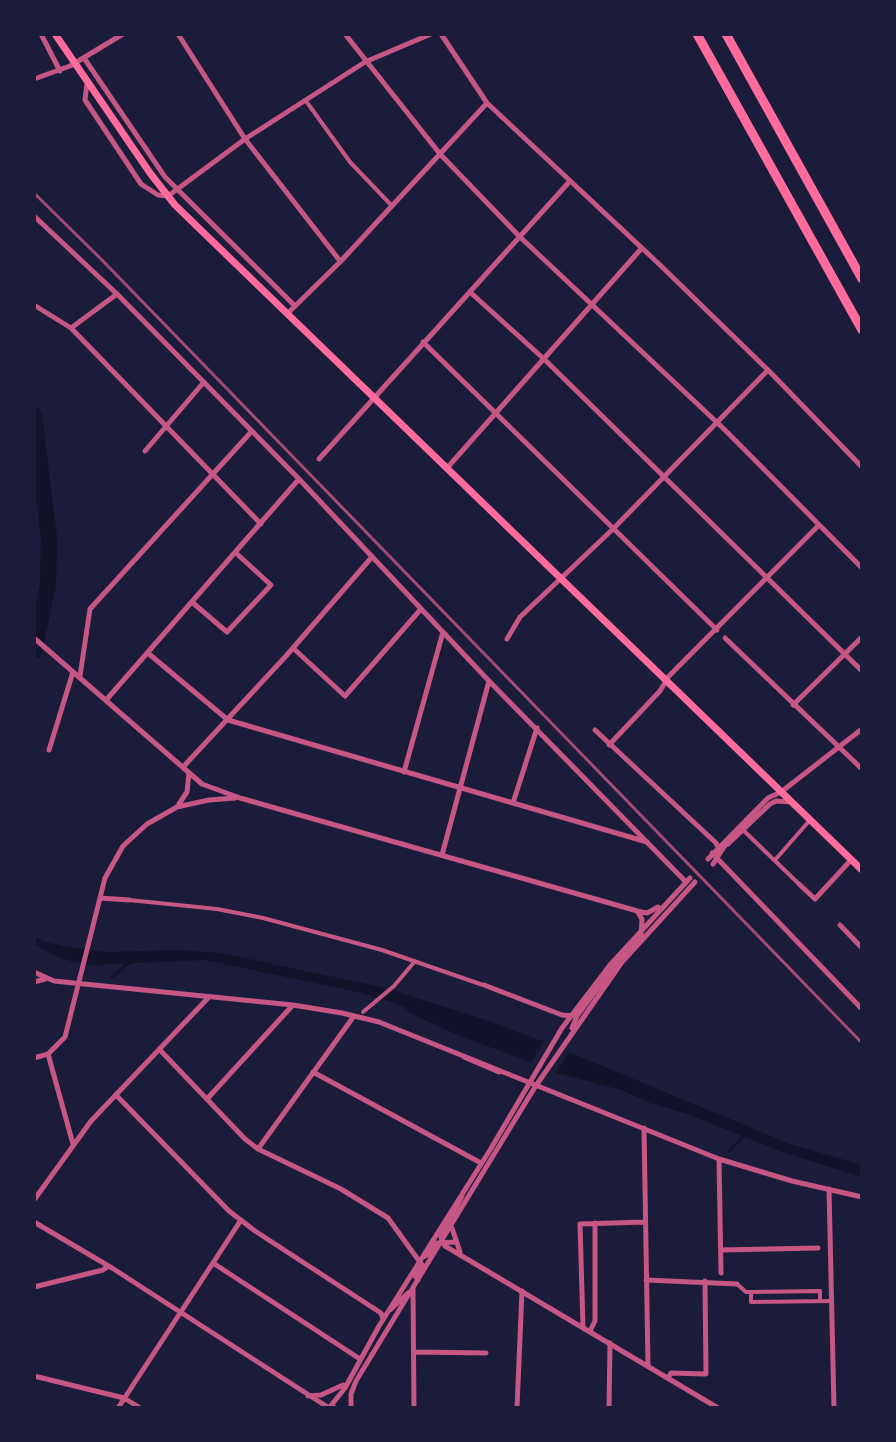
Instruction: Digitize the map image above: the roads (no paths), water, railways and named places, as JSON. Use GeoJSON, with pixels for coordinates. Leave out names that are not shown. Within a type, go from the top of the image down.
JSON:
{"type":"FeatureCollection","features":[{"type":"Feature","properties":{"kind":"highway"},"geometry":{"type":"LineString","coordinates":[[697,34],[862,330]]}},
{"type":"Feature","properties":{"kind":"highway"},"geometry":{"type":"LineString","coordinates":[[726,34],[862,279]]}},
{"type":"Feature","properties":{"kind":"main road"},"geometry":{"type":"LineString","coordinates":[[55,34],[168,196],[862,870]]}},
{"type":"Feature","properties":{"kind":"street"},"geometry":{"type":"LineString","coordinates":[[41,34],[60,71]]}},
{"type":"Feature","properties":{"kind":"street"},"geometry":{"type":"LineString","coordinates":[[34,79],[75,64],[123,34]]}},
{"type":"Feature","properties":{"kind":"street"},"geometry":{"type":"LineString","coordinates":[[178,34],[245,139],[341,261]]}},
{"type":"Feature","properties":{"kind":"street"},"geometry":{"type":"LineString","coordinates":[[345,34],[440,154],[519,236],[716,423],[862,568]]}},
{"type":"Feature","properties":{"kind":"street"},"geometry":{"type":"LineString","coordinates":[[87,82],[85,100],[141,184],[158,195],[168,196],[245,139],[365,62],[431,34]]}},
{"type":"Feature","properties":{"kind":"street"},"geometry":{"type":"LineString","coordinates":[[441,34],[487,103],[768,370],[862,467]]}},
{"type":"Feature","properties":{"kind":"street"},"geometry":{"type":"LineString","coordinates":[[84,58],[165,177],[295,306]]}},
{"type":"Feature","properties":{"kind":"street"},"geometry":{"type":"LineString","coordinates":[[306,101],[350,162],[392,206]]}},
{"type":"Feature","properties":{"kind":"street"},"geometry":{"type":"LineString","coordinates":[[287,314],[341,261],[487,103]]}},
{"type":"Feature","properties":{"kind":"street"},"geometry":{"type":"LineString","coordinates":[[319,459],[570,181]]}},
{"type":"Feature","properties":{"kind":"street"},"geometry":{"type":"LineString","coordinates":[[34,216],[204,382],[489,681],[647,842],[690,881]]}},
{"type":"Feature","properties":{"kind":"street"},"geometry":{"type":"LineString","coordinates":[[447,469],[641,249]]}},
{"type":"Feature","properties":{"kind":"street"},"geometry":{"type":"LineString","coordinates":[[470,292],[544,359],[862,671]]}},
{"type":"Feature","properties":{"kind":"street"},"geometry":{"type":"LineString","coordinates":[[71,328],[119,296]]}},
{"type":"Feature","properties":{"kind":"street"},"geometry":{"type":"LineString","coordinates":[[34,305],[71,328],[261,524]]}},
{"type":"Feature","properties":{"kind":"street"},"geometry":{"type":"LineString","coordinates":[[423,342],[717,630]]}},
{"type":"Feature","properties":{"kind":"street"},"geometry":{"type":"LineString","coordinates":[[507,639],[520,617],[613,529],[768,370]]}},
{"type":"Feature","properties":{"kind":"street"},"geometry":{"type":"LineString","coordinates":[[145,451],[204,382]]}},
{"type":"Feature","properties":{"kind":"street"},"geometry":{"type":"LineString","coordinates":[[80,676],[90,609],[252,431]]}},
{"type":"Feature","properties":{"kind":"street"},"geometry":{"type":"LineString","coordinates":[[107,699],[299,479]]}},
{"type":"Feature","properties":{"kind":"street"},"geometry":{"type":"LineString","coordinates":[[609,745],[660,691],[665,681],[818,526]]}},
{"type":"Feature","properties":{"kind":"street"},"geometry":{"type":"LineString","coordinates":[[193,603],[227,632],[271,585],[236,553]]}},
{"type":"Feature","properties":{"kind":"street"},"geometry":{"type":"LineString","coordinates":[[184,766],[372,557]]}},
{"type":"Feature","properties":{"kind":"street"},"geometry":{"type":"LineString","coordinates":[[293,648],[345,696],[421,609]]}},
{"type":"Feature","properties":{"kind":"street"},"geometry":{"type":"LineString","coordinates":[[404,772],[443,632]]}},
{"type":"Feature","properties":{"kind":"street"},"geometry":{"type":"LineString","coordinates":[[793,705],[862,637]]}},
{"type":"Feature","properties":{"kind":"street"},"geometry":{"type":"LineString","coordinates":[[34,638],[202,784],[240,798],[647,913],[690,881]]}},
{"type":"Feature","properties":{"kind":"street"},"geometry":{"type":"LineString","coordinates":[[725,638],[862,769]]}},
{"type":"Feature","properties":{"kind":"street"},"geometry":{"type":"LineString","coordinates":[[149,654],[228,720],[647,842]]}},
{"type":"Feature","properties":{"kind":"street"},"geometry":{"type":"LineString","coordinates":[[49,750],[70,670]]}},
{"type":"Feature","properties":{"kind":"street"},"geometry":{"type":"LineString","coordinates":[[442,855],[489,681]]}},
{"type":"Feature","properties":{"kind":"street"},"geometry":{"type":"LineString","coordinates":[[513,803],[537,728]]}},
{"type":"Feature","properties":{"kind":"street"},"geometry":{"type":"LineString","coordinates":[[716,853],[772,796],[862,729]]}},
{"type":"Feature","properties":{"kind":"street"},"geometry":{"type":"LineString","coordinates":[[595,730],[861,1008]]}},
{"type":"Feature","properties":{"kind":"street"},"geometry":{"type":"LineString","coordinates":[[177,807],[187,792],[189,772]]}},
{"type":"Feature","properties":{"kind":"street"},"geometry":{"type":"LineString","coordinates":[[771,783],[772,796]]}},
{"type":"Feature","properties":{"kind":"street"},"geometry":{"type":"LineString","coordinates":[[34,1058],[48,1054],[65,1037],[109,869],[128,839],[161,814],[177,807],[209,800],[240,798]]}},
{"type":"Feature","properties":{"kind":"street"},"geometry":{"type":"LineString","coordinates":[[740,828],[773,802],[792,802]]}},
{"type":"Feature","properties":{"kind":"street"},"geometry":{"type":"LineString","coordinates":[[775,860],[810,820]]}},
{"type":"Feature","properties":{"kind":"street"},"geometry":{"type":"LineString","coordinates":[[740,828],[815,899],[851,860]]}},
{"type":"Feature","properties":{"kind":"street"},"geometry":{"type":"LineString","coordinates":[[567,1020],[646,937],[690,881]]}},
{"type":"Feature","properties":{"kind":"street"},"geometry":{"type":"LineString","coordinates":[[389,1311],[567,1020],[670,897]]}},
{"type":"Feature","properties":{"kind":"street"},"geometry":{"type":"LineString","coordinates":[[100,898],[217,909],[248,915],[415,961],[484,985],[567,1020],[575,1031]]}},
{"type":"Feature","properties":{"kind":"street"},"geometry":{"type":"LineString","coordinates":[[636,910],[642,919],[646,937]]}},
{"type":"Feature","properties":{"kind":"street"},"geometry":{"type":"LineString","coordinates":[[840,925],[862,948]]}},
{"type":"Feature","properties":{"kind":"street"},"geometry":{"type":"LineString","coordinates":[[351,1408],[351,1394],[356,1381],[536,1086],[622,962],[646,937]]}},
{"type":"Feature","properties":{"kind":"street"},"geometry":{"type":"LineString","coordinates":[[363,1012],[394,986],[415,961]]}},
{"type":"Feature","properties":{"kind":"street"},"geometry":{"type":"LineString","coordinates":[[34,972],[46,978],[79,983],[293,1005],[379,1022],[719,1159],[862,1197]]}},
{"type":"Feature","properties":{"kind":"street"},"geometry":{"type":"LineString","coordinates":[[34,982],[46,978]]}},
{"type":"Feature","properties":{"kind":"street"},"geometry":{"type":"LineString","coordinates":[[34,1200],[73,1144],[208,997]]}},
{"type":"Feature","properties":{"kind":"street"},"geometry":{"type":"LineString","coordinates":[[207,1099],[293,1005]]}},
{"type":"Feature","properties":{"kind":"street"},"geometry":{"type":"LineString","coordinates":[[567,1020],[584,1014]]}},
{"type":"Feature","properties":{"kind":"street"},"geometry":{"type":"LineString","coordinates":[[258,1149],[354,1016]]}},
{"type":"Feature","properties":{"kind":"street"},"geometry":{"type":"LineString","coordinates":[[567,1020],[575,1031]]}},
{"type":"Feature","properties":{"kind":"street"},"geometry":{"type":"LineString","coordinates":[[159,1049],[258,1149],[374,1207],[388,1218],[422,1259]]}},
{"type":"Feature","properties":{"kind":"street"},"geometry":{"type":"LineString","coordinates":[[48,1054],[73,1144]]}},
{"type":"Feature","properties":{"kind":"street"},"geometry":{"type":"LineString","coordinates":[[460,1054],[469,1062],[519,1080],[524,1091]]}},
{"type":"Feature","properties":{"kind":"street"},"geometry":{"type":"LineString","coordinates":[[313,1072],[482,1163]]}},
{"type":"Feature","properties":{"kind":"street"},"geometry":{"type":"LineString","coordinates":[[116,1095],[241,1220],[380,1314]]}},
{"type":"Feature","properties":{"kind":"street"},"geometry":{"type":"LineString","coordinates":[[644,1128],[648,1366]]}},
{"type":"Feature","properties":{"kind":"street"},"geometry":{"type":"LineString","coordinates":[[719,1159],[721,1273]]}},
{"type":"Feature","properties":{"kind":"street"},"geometry":{"type":"LineString","coordinates":[[829,1189],[834,1408]]}},
{"type":"Feature","properties":{"kind":"street"},"geometry":{"type":"LineString","coordinates":[[463,1192],[442,1233],[445,1246],[718,1408]]}},
{"type":"Feature","properties":{"kind":"street"},"geometry":{"type":"LineString","coordinates":[[118,1408],[241,1220]]}},
{"type":"Feature","properties":{"kind":"street"},"geometry":{"type":"LineString","coordinates":[[34,1222],[330,1408],[349,1378],[380,1314],[397,1306],[404,1295],[412,1291]]}},
{"type":"Feature","properties":{"kind":"street"},"geometry":{"type":"LineString","coordinates":[[583,1327],[580,1224],[645,1222]]}},
{"type":"Feature","properties":{"kind":"street"},"geometry":{"type":"LineString","coordinates":[[590,1331],[595,1321],[595,1223]]}},
{"type":"Feature","properties":{"kind":"street"},"geometry":{"type":"LineString","coordinates":[[451,1227],[457,1251]]}},
{"type":"Feature","properties":{"kind":"street"},"geometry":{"type":"LineString","coordinates":[[418,1280],[415,1276],[422,1259],[436,1243],[455,1242]]}},
{"type":"Feature","properties":{"kind":"street"},"geometry":{"type":"LineString","coordinates":[[410,1247],[422,1259]]}},
{"type":"Feature","properties":{"kind":"street"},"geometry":{"type":"LineString","coordinates":[[721,1250],[818,1248]]}},
{"type":"Feature","properties":{"kind":"street"},"geometry":{"type":"LineString","coordinates":[[436,1252],[457,1251]]}},
{"type":"Feature","properties":{"kind":"street"},"geometry":{"type":"LineString","coordinates":[[213,1263],[357,1357]]}},
{"type":"Feature","properties":{"kind":"street"},"geometry":{"type":"LineString","coordinates":[[34,1287],[103,1270],[108,1266]]}},
{"type":"Feature","properties":{"kind":"street"},"geometry":{"type":"LineString","coordinates":[[646,1280],[737,1284],[746,1292],[820,1291],[821,1301]]}},
{"type":"Feature","properties":{"kind":"street"},"geometry":{"type":"LineString","coordinates":[[668,1378],[671,1373],[706,1374],[705,1281]]}},
{"type":"Feature","properties":{"kind":"street"},"geometry":{"type":"LineString","coordinates":[[412,1291],[414,1408]]}},
{"type":"Feature","properties":{"kind":"street"},"geometry":{"type":"LineString","coordinates":[[517,1408],[522,1291]]}},
{"type":"Feature","properties":{"kind":"street"},"geometry":{"type":"LineString","coordinates":[[751,1292],[751,1302],[832,1301]]}},
{"type":"Feature","properties":{"kind":"street"},"geometry":{"type":"LineString","coordinates":[[787,1292],[788,1301]]}},
{"type":"Feature","properties":{"kind":"street"},"geometry":{"type":"LineString","coordinates":[[609,1408],[610,1343]]}},
{"type":"Feature","properties":{"kind":"street"},"geometry":{"type":"LineString","coordinates":[[414,1352],[486,1353]]}},
{"type":"Feature","properties":{"kind":"street"},"geometry":{"type":"LineString","coordinates":[[34,1376],[124,1398],[140,1408]]}},
{"type":"Feature","properties":{"kind":"street"},"geometry":{"type":"LineString","coordinates":[[308,1396],[334,1391],[349,1378]]}},
{"type":"Feature","properties":{"kind":"waterway"},"geometry":{"type":"LineString","coordinates":[[34,415],[49,538],[48,585],[34,651]]}},
{"type":"Feature","properties":{"kind":"waterway"},"geometry":{"type":"LineString","coordinates":[[111,978],[129,963]]}},
{"type":"Feature","properties":{"kind":"waterway"},"geometry":{"type":"LineString","coordinates":[[729,1151],[746,1134]]}},
{"type":"Feature","properties":{"kind":"railway"},"geometry":{"type":"LineString","coordinates":[[34,193],[862,1043]]}}]}
